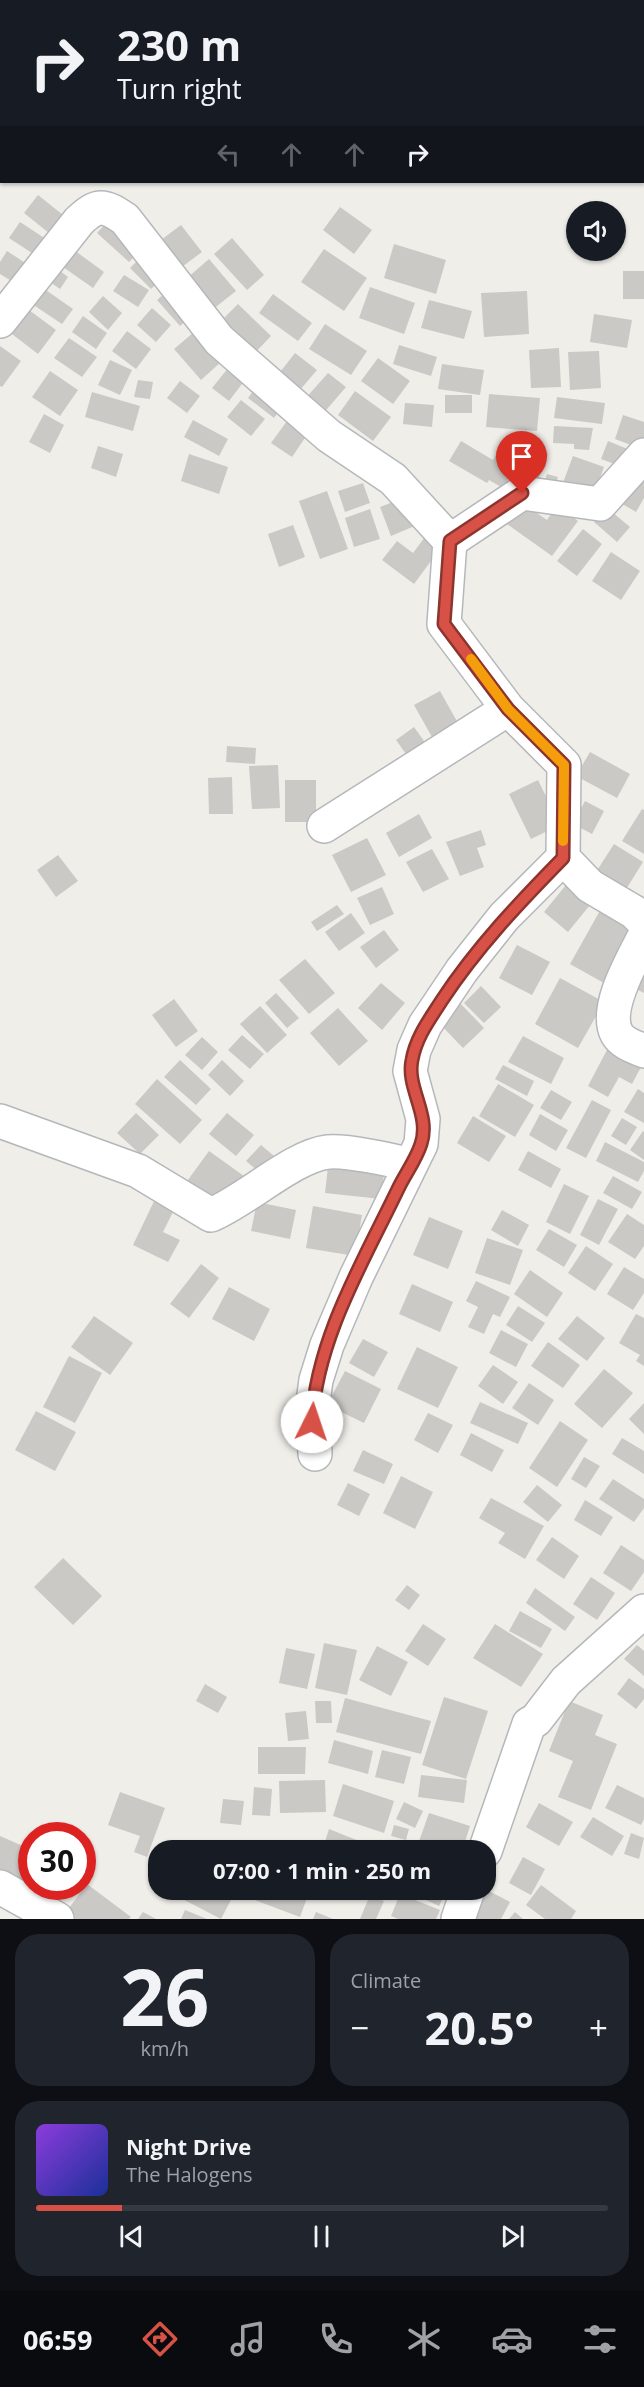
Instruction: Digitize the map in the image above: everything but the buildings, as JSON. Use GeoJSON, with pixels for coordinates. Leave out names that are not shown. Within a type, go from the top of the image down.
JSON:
{"type":"FeatureCollection","features":[{"type":"Feature","properties":{"kind":"street"},"geometry":{"type":"LineString","coordinates":[[0,321],[79,221],[91,210],[99,207],[110,209],[125,219],[219,340],[329,436],[393,479],[450,541],[444,624],[508,709],[564,765],[563,858],[504,917],[462,970],[425,1025],[414,1050],[410,1071],[423,1119],[421,1144],[327,1346],[316,1380],[313,1402],[315,1454]]}},
{"type":"Feature","properties":{"kind":"street"},"geometry":{"type":"LineString","coordinates":[[450,541],[522,493],[600,504],[644,455]]}},
{"type":"Feature","properties":{"kind":"street"},"geometry":{"type":"LineString","coordinates":[[324,826],[508,709]]}},
{"type":"Feature","properties":{"kind":"street"},"geometry":{"type":"LineString","coordinates":[[563,858],[590,886],[634,912],[644,922]]}},
{"type":"Feature","properties":{"kind":"street"},"geometry":{"type":"LineString","coordinates":[[644,937],[620,986],[615,1028],[617,1035],[624,1042],[644,1051]]}},
{"type":"Feature","properties":{"kind":"street"},"geometry":{"type":"LineString","coordinates":[[0,1121],[138,1171],[212,1215],[301,1162],[329,1152],[410,1165]]}},
{"type":"Feature","properties":{"kind":"street"},"geometry":{"type":"LineString","coordinates":[[489,1840],[528,1724],[536,1720],[566,1680],[644,1611]]}},
{"type":"Feature","properties":{"kind":"street"},"geometry":{"type":"LineString","coordinates":[[0,1887],[57,1919]]}},
{"type":"Feature","properties":{"kind":"street"},"geometry":{"type":"LineString","coordinates":[[458,1919],[465,1900]]}},
{"type":"Feature","properties":{"kind":"slow traffic"},"geometry":{"type":"LineString","coordinates":[[471,659],[508,709],[564,765],[563,841]]}},
{"type":"Feature","properties":{"kind":"route"},"geometry":{"type":"LineString","coordinates":[[312,1422],[316,1380],[327,1346],[356,1277],[421,1144],[423,1119],[410,1071],[414,1050],[425,1025],[462,970],[504,917],[563,858],[564,765],[508,709],[444,624],[450,541],[522,493]]}}]}
